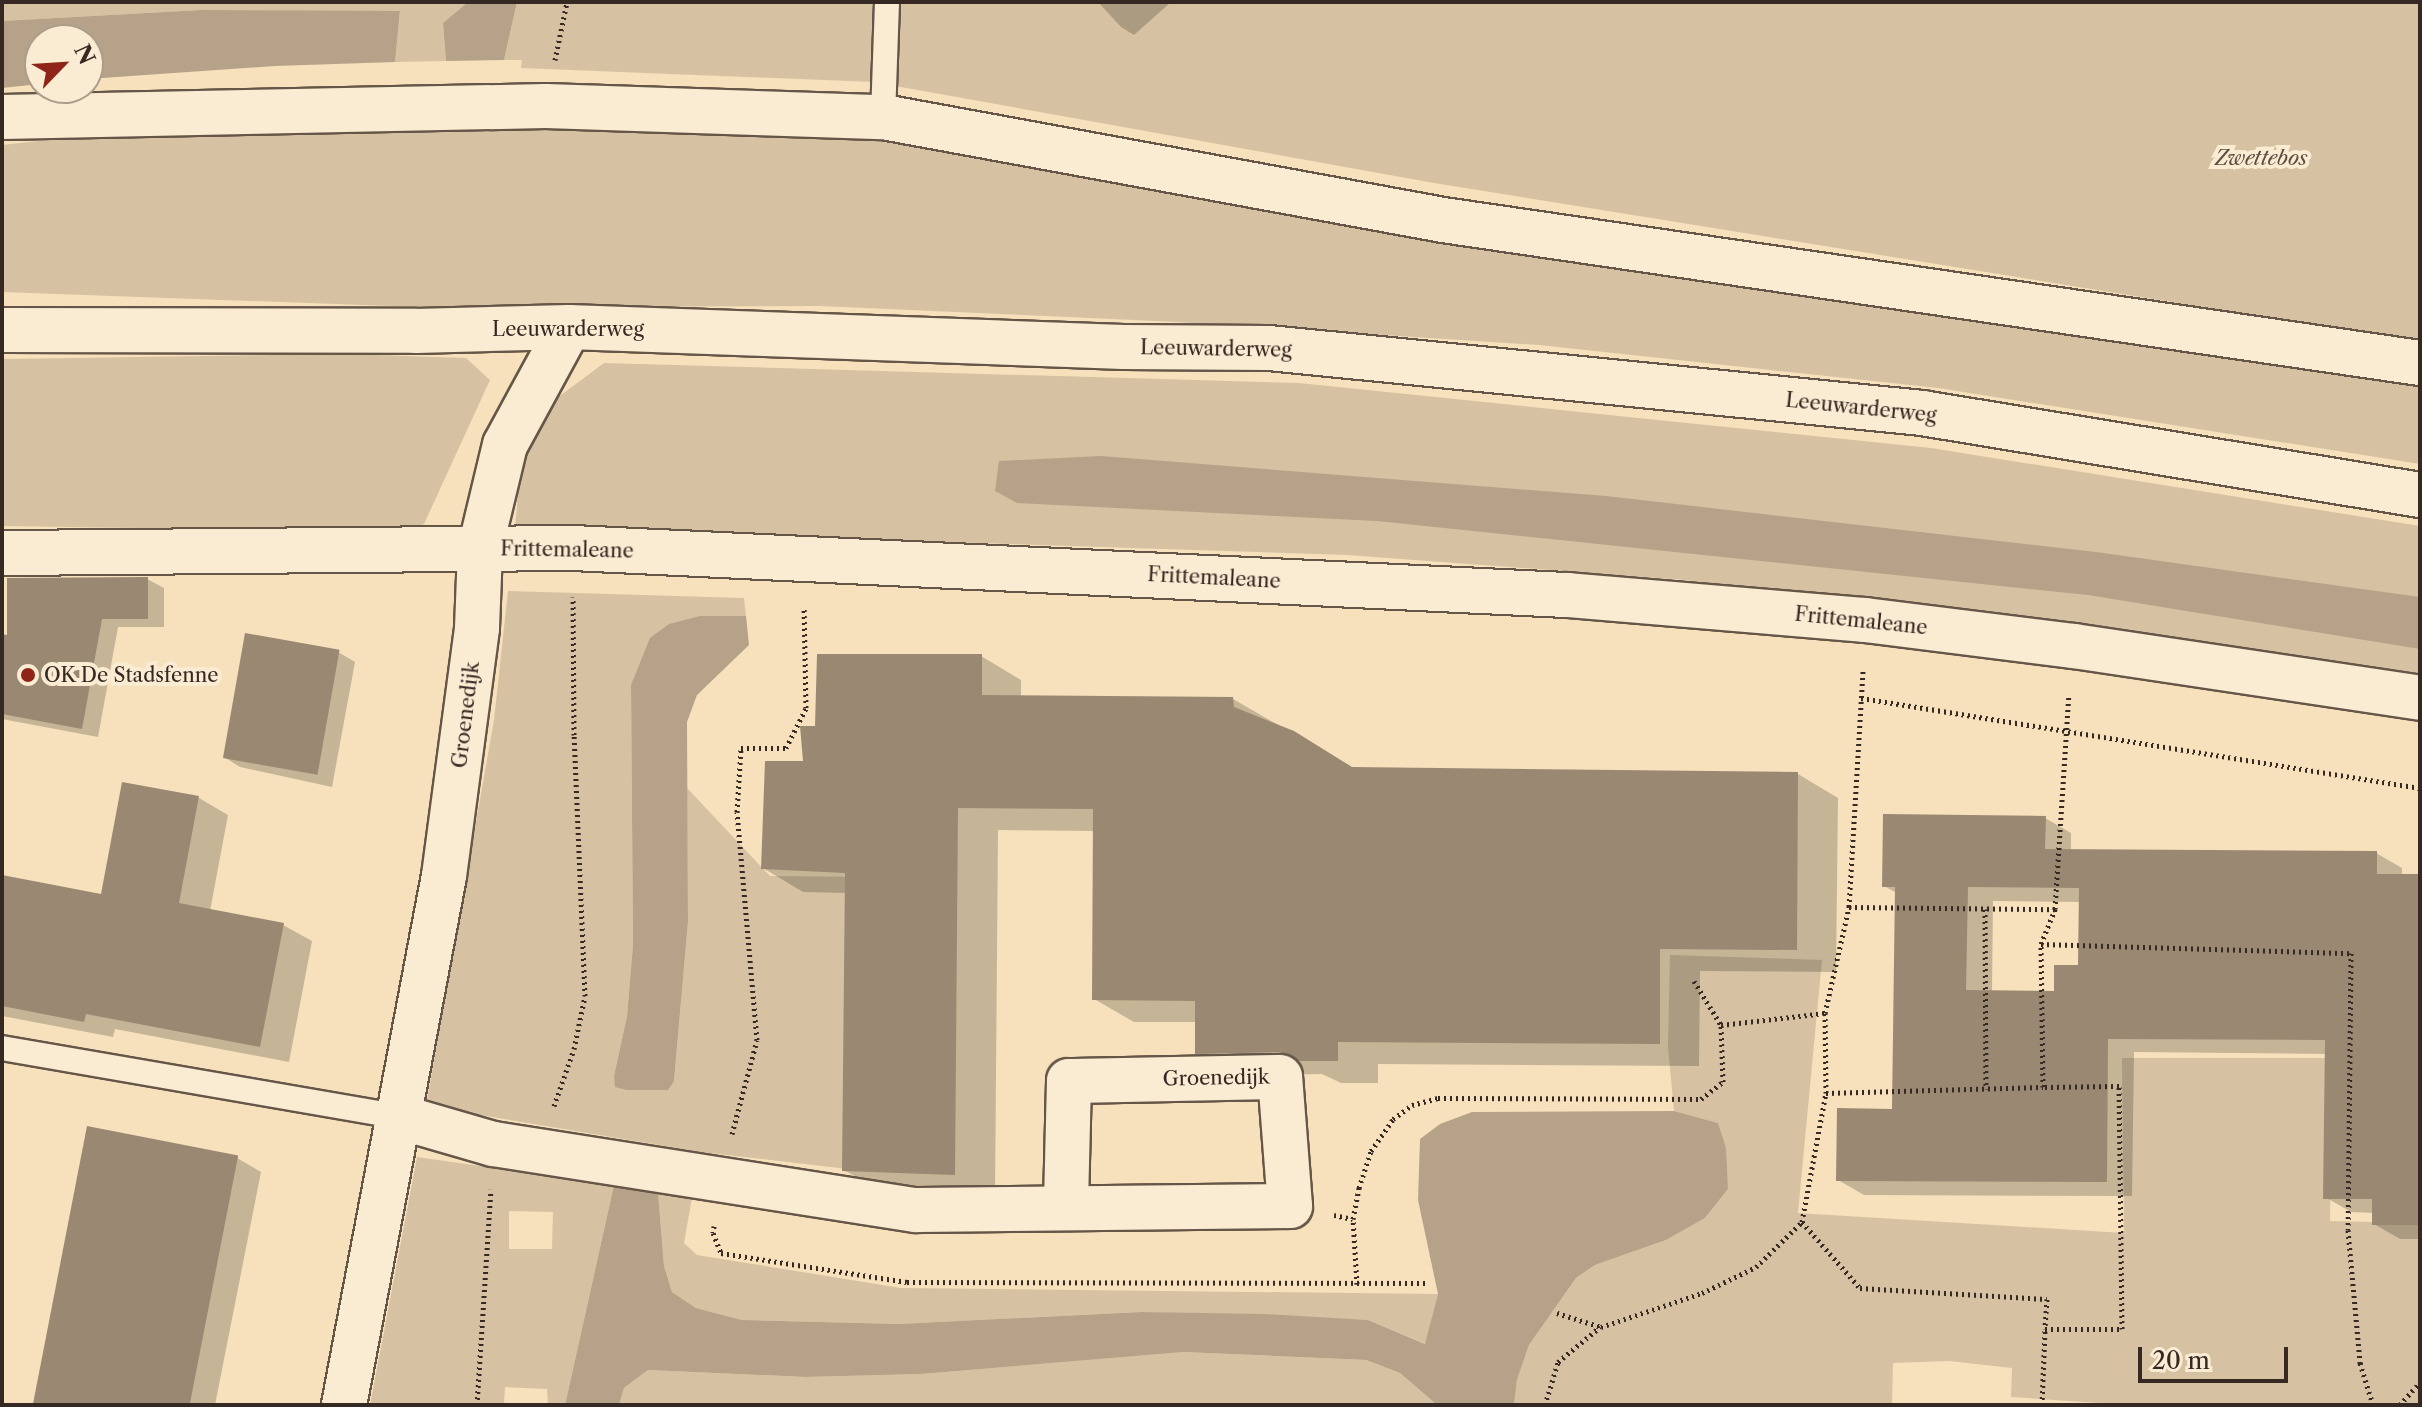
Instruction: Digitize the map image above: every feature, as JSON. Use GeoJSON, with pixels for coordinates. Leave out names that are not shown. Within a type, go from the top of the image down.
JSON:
{"type":"FeatureCollection","features":[{"type":"Feature","properties":{"kind":"street"},"geometry":{"type":"LineString","coordinates":[[2,117],[546,106],[883,117],[1443,220],[2420,363]]}},
{"type":"Feature","properties":{"kind":"street","name":"Leeuwarderweg"},"geometry":{"type":"LineString","coordinates":[[2,330],[416,331],[569,327],[1124,347],[1269,348],[1922,413],[2420,495]]}},
{"type":"Feature","properties":{"kind":"street","name":"Groenedijk"},"geometry":{"type":"LineString","coordinates":[[344,1405],[444,876],[477,628],[480,549],[505,445],[569,327]]}},
{"type":"Feature","properties":{"kind":"street","name":"Frittemaleane"},"geometry":{"type":"LineString","coordinates":[[2,553],[573,548],[1567,595],[1865,620],[2074,646],[2420,698]]}},
{"type":"Feature","properties":{"kind":"street","name":"Groenedijk"},"geometry":{"type":"LineString","coordinates":[[400,1117],[493,1144],[916,1210],[1290,1206],[1280,1077],[1069,1081],[1066,1208]]}},
{"type":"Feature","properties":{"kind":"lane"},"geometry":{"type":"LineString","coordinates":[[883,117],[887,2]]}},
{"type":"Feature","properties":{"kind":"lane"},"geometry":{"type":"LineString","coordinates":[[2,1048],[400,1117]]}},
{"type":"Feature","properties":{"kind":"path"},"geometry":{"type":"LineString","coordinates":[[546,106],[567,2]]}},
{"type":"Feature","properties":{"kind":"path"},"geometry":{"type":"LineString","coordinates":[[539,1150],[574,1049],[585,996],[574,735],[573,548]]}},
{"type":"Feature","properties":{"kind":"path"},"geometry":{"type":"LineString","coordinates":[[804,559],[806,708],[786,748],[741,748],[737,812],[757,1040],[720,1179],[713,1233],[721,1253],[907,1282],[1425,1283]]}},
{"type":"Feature","properties":{"kind":"path"},"geometry":{"type":"LineString","coordinates":[[1545,1405],[1558,1362],[1601,1327],[1702,1293],[1756,1267],[1802,1222],[1826,1093],[1825,1013],[1849,907],[1865,620]]}},
{"type":"Feature","properties":{"kind":"path"},"geometry":{"type":"LineString","coordinates":[[2043,1087],[2041,944],[2055,909],[2065,728],[2074,646]]}},
{"type":"Feature","properties":{"kind":"path"},"geometry":{"type":"LineString","coordinates":[[1861,698],[2065,728],[2420,788]]}},
{"type":"Feature","properties":{"kind":"path"},"geometry":{"type":"LineString","coordinates":[[1849,907],[2055,909]]}},
{"type":"Feature","properties":{"kind":"path"},"geometry":{"type":"LineString","coordinates":[[1985,909],[1986,1089]]}},
{"type":"Feature","properties":{"kind":"path"},"geometry":{"type":"LineString","coordinates":[[2041,944],[2351,953],[2348,1230],[2360,1363],[2373,1405]]}},
{"type":"Feature","properties":{"kind":"path"},"geometry":{"type":"LineString","coordinates":[[1357,1284],[1353,1219],[1359,1188],[1371,1151],[1393,1119],[1412,1105],[1438,1098],[1701,1099],[1723,1082],[1721,1025],[1694,981]]}},
{"type":"Feature","properties":{"kind":"path"},"geometry":{"type":"LineString","coordinates":[[1721,1025],[1825,1013]]}},
{"type":"Feature","properties":{"kind":"path"},"geometry":{"type":"LineString","coordinates":[[1826,1093],[2119,1086],[2122,1329],[2045,1329]]}},
{"type":"Feature","properties":{"kind":"path"},"geometry":{"type":"LineString","coordinates":[[477,1405],[493,1144]]}},
{"type":"Feature","properties":{"kind":"path"},"geometry":{"type":"LineString","coordinates":[[1802,1222],[1860,1288],[2047,1299],[2042,1405]]}},
{"type":"Feature","properties":{"kind":"path"},"geometry":{"type":"LineString","coordinates":[[1557,1313],[1601,1327]]}},
{"type":"Feature","properties":{"kind":"path"},"geometry":{"type":"LineString","coordinates":[[2400,1405],[2420,1382]]}},
{"type":"Feature","properties":{"kind":"green space"},"geometry":{"type":"Polygon","coordinates":[[[2,2],[468,2],[443,23],[446,61],[395,62],[400,12],[201,10],[2,21],[2,2]]]}},
{"type":"Feature","properties":{"kind":"green space","name":"Zwettebos"},"geometry":{"type":"Polygon","coordinates":[[[517,2],[2420,2],[2420,342],[1434,183],[873,82],[521,68],[522,60],[504,60],[517,2]]]}},
{"type":"Feature","properties":{"kind":"green space"},"geometry":{"type":"Polygon","coordinates":[[[278,122],[870,133],[1475,248],[1950,301],[2420,376],[2420,464],[1938,388],[1539,345],[1178,322],[819,306],[418,307],[2,292],[2,145],[137,130],[278,122]]]}},
{"type":"Feature","properties":{"kind":"green space"},"geometry":{"type":"Polygon","coordinates":[[[347,354],[466,358],[490,380],[424,524],[401,532],[2,526],[2,359],[347,354]]]}},
{"type":"Feature","properties":{"kind":"green space"},"geometry":{"type":"Polygon","coordinates":[[[604,363],[1299,383],[1931,448],[2420,526],[2420,678],[2062,627],[1685,580],[1347,555],[515,528],[522,450],[553,401],[604,363]]]}},
{"type":"Feature","properties":{"kind":"green space"},"geometry":{"type":"Polygon","coordinates":[[[508,591],[744,598],[746,616],[700,616],[631,685],[633,945],[627,1016],[614,1076],[674,1081],[688,922],[687,788],[770,876],[878,877],[873,1172],[701,1152],[426,1106],[494,720],[508,591]]]}},
{"type":"Feature","properties":{"kind":"green space"},"geometry":{"type":"Polygon","coordinates":[[[1670,955],[1822,960],[1798,1213],[2124,1233],[2122,1058],[2333,1058],[2330,1221],[2420,1223],[2420,1405],[2128,1405],[2011,1397],[2012,1368],[1949,1361],[1893,1363],[1892,1405],[1514,1405],[1517,1380],[1529,1345],[1576,1278],[1595,1265],[1666,1240],[1705,1218],[1728,1189],[1718,1123],[1674,1111],[1668,1047],[1670,955]]]}},
{"type":"Feature","properties":{"kind":"green space"},"geometry":{"type":"Polygon","coordinates":[[[417,1157],[614,1185],[565,1405],[548,1405],[547,1389],[505,1387],[504,1405],[370,1405],[417,1157]],[[509,1211],[509,1249],[552,1249],[553,1212],[509,1211]]]}},
{"type":"Feature","properties":{"kind":"green space"},"geometry":{"type":"Polygon","coordinates":[[[658,1192],[692,1198],[684,1243],[697,1255],[901,1288],[1438,1294],[1426,1344],[1368,1320],[1141,1312],[898,1324],[742,1320],[696,1308],[672,1292],[664,1266],[658,1192]]]}},
{"type":"Feature","properties":{"kind":"green space"},"geometry":{"type":"Polygon","coordinates":[[[1184,1352],[1366,1360],[1400,1373],[1437,1405],[619,1405],[624,1388],[648,1370],[805,1377],[921,1374],[1184,1352]]]}},
{"type":"Feature","properties":{"kind":"shaded area"},"geometry":{"type":"Polygon","coordinates":[[[468,2],[517,2],[504,60],[446,61],[443,23],[468,2]]]}},
{"type":"Feature","properties":{"kind":"shaded area"},"geometry":{"type":"Polygon","coordinates":[[[201,10],[400,11],[395,62],[275,66],[104,78],[104,24],[24,24],[24,86],[2,88],[2,21],[201,10]]]}},
{"type":"Feature","properties":{"kind":"shaded area"},"geometry":{"type":"Polygon","coordinates":[[[1101,456],[1606,496],[2096,552],[2420,597],[2420,649],[2088,595],[1377,521],[1017,503],[995,491],[999,461],[1101,456]]]}},
{"type":"Feature","properties":{"kind":"shaded area"},"geometry":{"type":"Polygon","coordinates":[[[700,616],[746,616],[749,645],[697,695],[687,722],[688,922],[674,1081],[668,1090],[627,1090],[615,1087],[614,1076],[627,1016],[633,945],[631,685],[650,638],[669,624],[700,616]]]}},
{"type":"Feature","properties":{"kind":"shaded area"},"geometry":{"type":"Polygon","coordinates":[[[1674,1111],[1718,1123],[1726,1148],[1728,1189],[1705,1218],[1666,1240],[1595,1265],[1576,1278],[1529,1345],[1517,1380],[1514,1405],[1437,1405],[1400,1373],[1366,1360],[1184,1352],[921,1374],[805,1377],[648,1370],[624,1388],[619,1405],[565,1405],[614,1185],[658,1192],[664,1266],[672,1292],[696,1308],[742,1320],[898,1324],[1141,1312],[1264,1314],[1368,1320],[1425,1344],[1438,1294],[1418,1200],[1420,1139],[1440,1124],[1472,1112],[1674,1111]]]}},
{"type":"Feature","properties":{"kind":"building"},"geometry":{"type":"Polygon","coordinates":[[[148,577],[148,619],[102,619],[82,729],[2,714],[2,634],[7,635],[7,578],[148,577]]]}},
{"type":"Feature","properties":{"kind":"building"},"geometry":{"type":"Polygon","coordinates":[[[245,633],[340,650],[317,775],[223,758],[245,633]]]}},
{"type":"Feature","properties":{"kind":"building"},"geometry":{"type":"Polygon","coordinates":[[[817,654],[982,654],[982,695],[1233,697],[1234,707],[1294,731],[1352,767],[1798,772],[1797,950],[1660,949],[1660,1044],[1338,1042],[1338,1061],[1299,1061],[1280,1052],[1195,1054],[1195,1001],[1092,1000],[1093,809],[958,808],[955,1175],[842,1171],[845,873],[761,869],[765,761],[803,761],[800,726],[815,726],[817,654]]]}},
{"type":"Feature","properties":{"kind":"building"},"geometry":{"type":"Polygon","coordinates":[[[122,782],[199,796],[179,903],[284,923],[260,1047],[86,1014],[84,1022],[2,1006],[2,875],[101,894],[122,782]]]}},
{"type":"Feature","properties":{"kind":"building"},"geometry":{"type":"Polygon","coordinates":[[[1883,814],[2046,816],[2045,849],[2377,851],[2377,874],[2420,874],[2420,1225],[2372,1225],[2372,1199],[2323,1199],[2325,1040],[2108,1039],[2107,1182],[1836,1181],[1837,1108],[1892,1109],[1895,887],[1882,887],[1883,814]],[[1968,887],[1966,990],[2054,991],[2054,965],[2078,965],[2079,888],[1968,887]]]}},
{"type":"Feature","properties":{"kind":"building"},"geometry":{"type":"Polygon","coordinates":[[[87,1126],[238,1155],[190,1405],[33,1405],[87,1126]]]}},
{"type":"Feature","properties":{"kind":"place","name":"OK De Stadsfenne"},"geometry":{"type":"Point","coordinates":[28,675]}}]}
